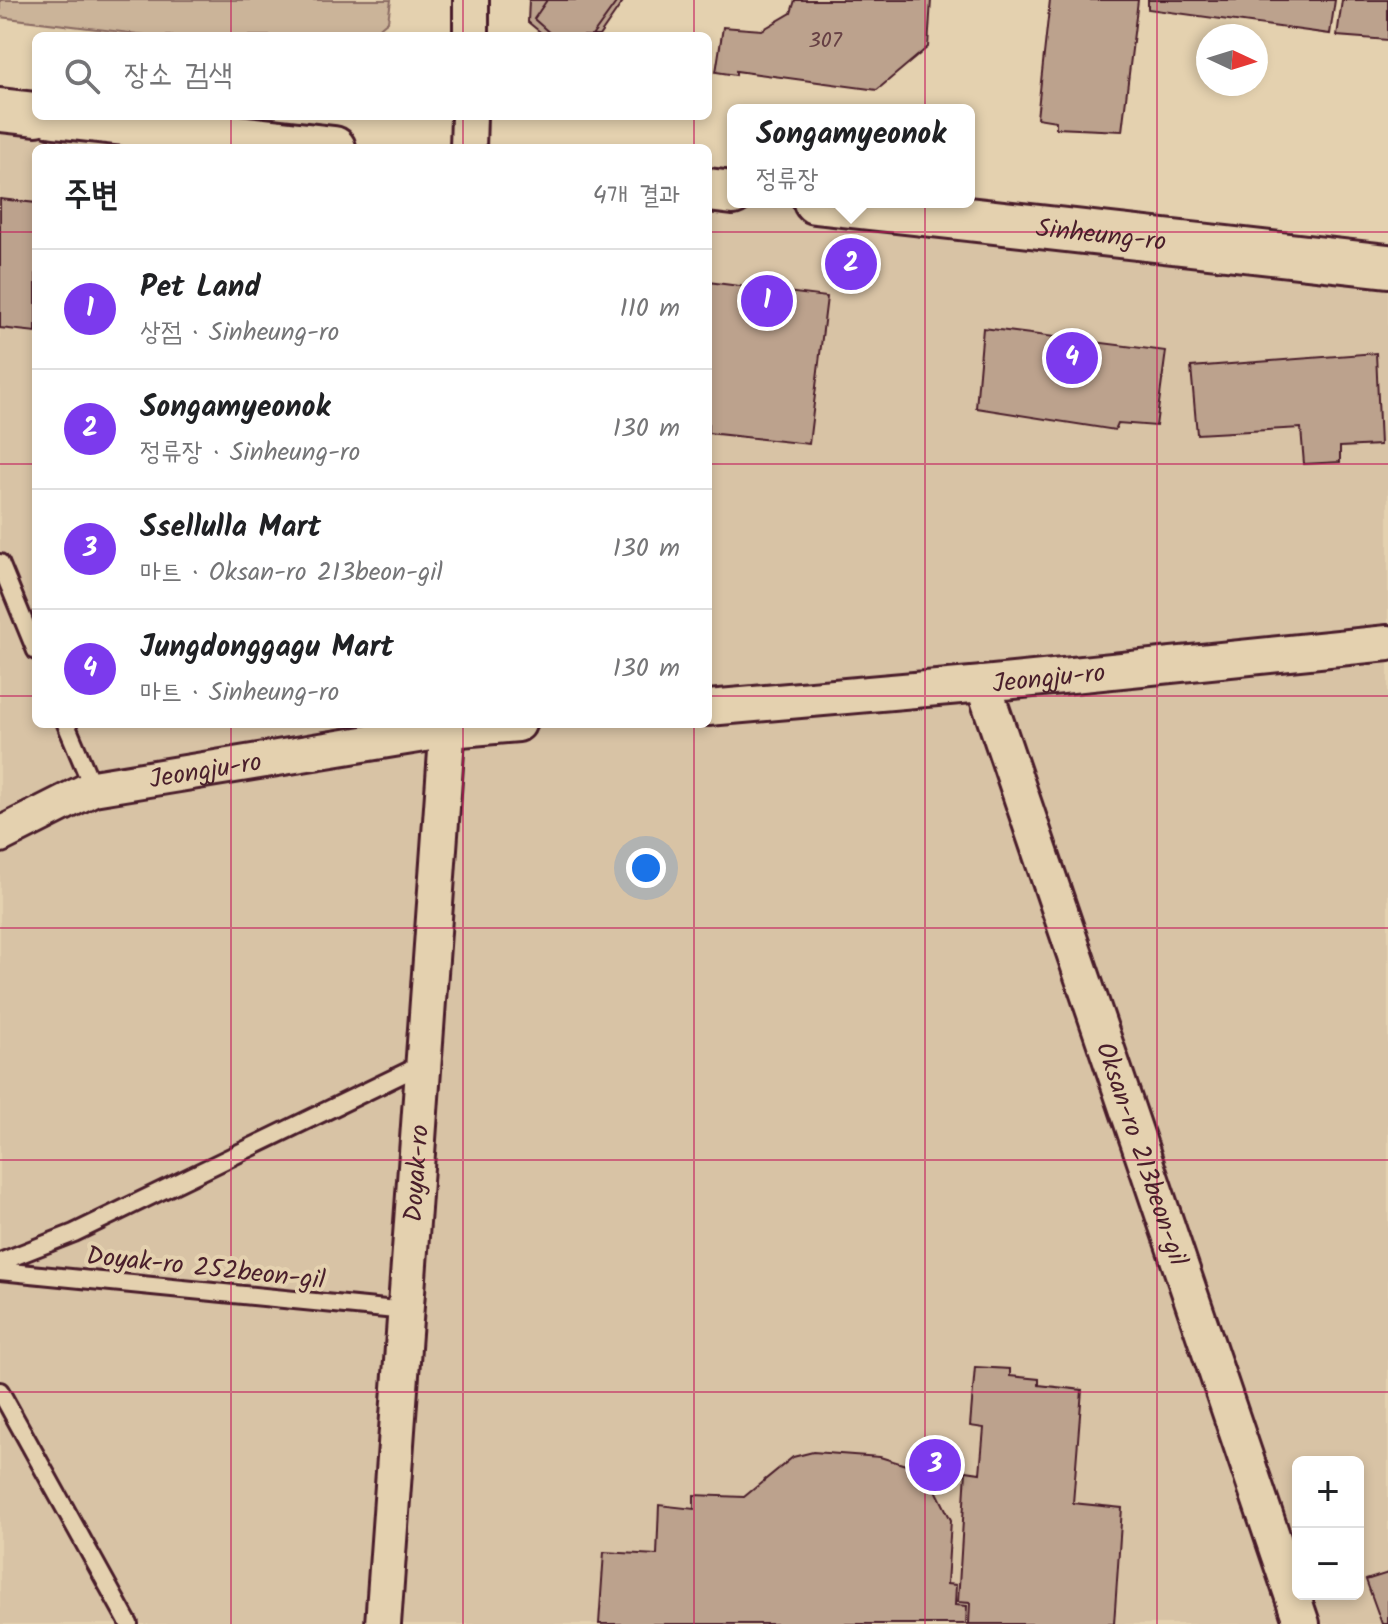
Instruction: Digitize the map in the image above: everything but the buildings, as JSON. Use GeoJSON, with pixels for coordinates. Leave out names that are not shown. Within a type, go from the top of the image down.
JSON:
{"type":"FeatureCollection","features":[{"type":"Feature","properties":{"kind":"street"},"geometry":{"type":"LineString","coordinates":[[471,0],[471,32]]}},
{"type":"Feature","properties":{"kind":"street"},"geometry":{"type":"LineString","coordinates":[[0,110],[32,114]]}},
{"type":"Feature","properties":{"kind":"street"},"geometry":{"type":"LineString","coordinates":[[89,120],[299,144]]}},
{"type":"Feature","properties":{"kind":"street"},"geometry":{"type":"LineString","coordinates":[[468,144],[469,120]]}},
{"type":"Feature","properties":{"kind":"street","name":"Sinheung-ro"},"geometry":{"type":"LineString","coordinates":[[869,208],[1388,266]]}},
{"type":"Feature","properties":{"kind":"street","name":"Jeongju-ro"},"geometry":{"type":"LineString","coordinates":[[712,708],[1388,643]]}},
{"type":"Feature","properties":{"kind":"street","name":"Oksan-ro 213beon-gil"},"geometry":{"type":"LineString","coordinates":[[983,684],[1302,1624]]}},
{"type":"Feature","properties":{"kind":"street","name":"Jeongju-ro"},"geometry":{"type":"LineString","coordinates":[[0,835],[93,788],[443,728]]}},
{"type":"Feature","properties":{"kind":"street","name":"Doyak-ro"},"geometry":{"type":"LineString","coordinates":[[383,1624],[449,728]]}},
{"type":"Feature","properties":{"kind":"lane"},"geometry":{"type":"LineString","coordinates":[[0,563],[32,641]]}},
{"type":"Feature","properties":{"kind":"lane"},"geometry":{"type":"LineString","coordinates":[[68,728],[93,788]]}},
{"type":"Feature","properties":{"kind":"lane"},"geometry":{"type":"LineString","coordinates":[[0,1262],[74,1233],[424,1063]]}},
{"type":"Feature","properties":{"kind":"lane","name":"Doyak-ro 252beon-gil"},"geometry":{"type":"LineString","coordinates":[[0,1271],[406,1311]]}},
{"type":"Feature","properties":{"kind":"lane"},"geometry":{"type":"LineString","coordinates":[[0,1391],[129,1624]]}},
{"type":"Feature","properties":{"kind":"shaded area"},"geometry":{"type":"Polygon","coordinates":[[[0,0],[391,0],[388,21],[375,32],[122,32],[0,17],[0,0]]]}},
{"type":"Feature","properties":{"kind":"shaded area"},"geometry":{"type":"Polygon","coordinates":[[[0,110],[32,114],[32,120],[88,120],[299,144],[32,144],[32,728],[712,728],[712,194],[727,200],[727,208],[840,208],[1388,274],[1388,1624],[0,1624],[0,110]]]}},
{"type":"Feature","properties":{"kind":"place","name":"Songamyeonok"},"geometry":{"type":"Point","coordinates":[851,264]}},
{"type":"Feature","properties":{"kind":"place","name":"Pet Land"},"geometry":{"type":"Point","coordinates":[767,301]}},
{"type":"Feature","properties":{"kind":"place","name":"Jungdonggagu Mart"},"geometry":{"type":"Point","coordinates":[1072,358]}},
{"type":"Feature","properties":{"kind":"place","name":"Ssellulla Mart"},"geometry":{"type":"Point","coordinates":[935,1465]}}]}
